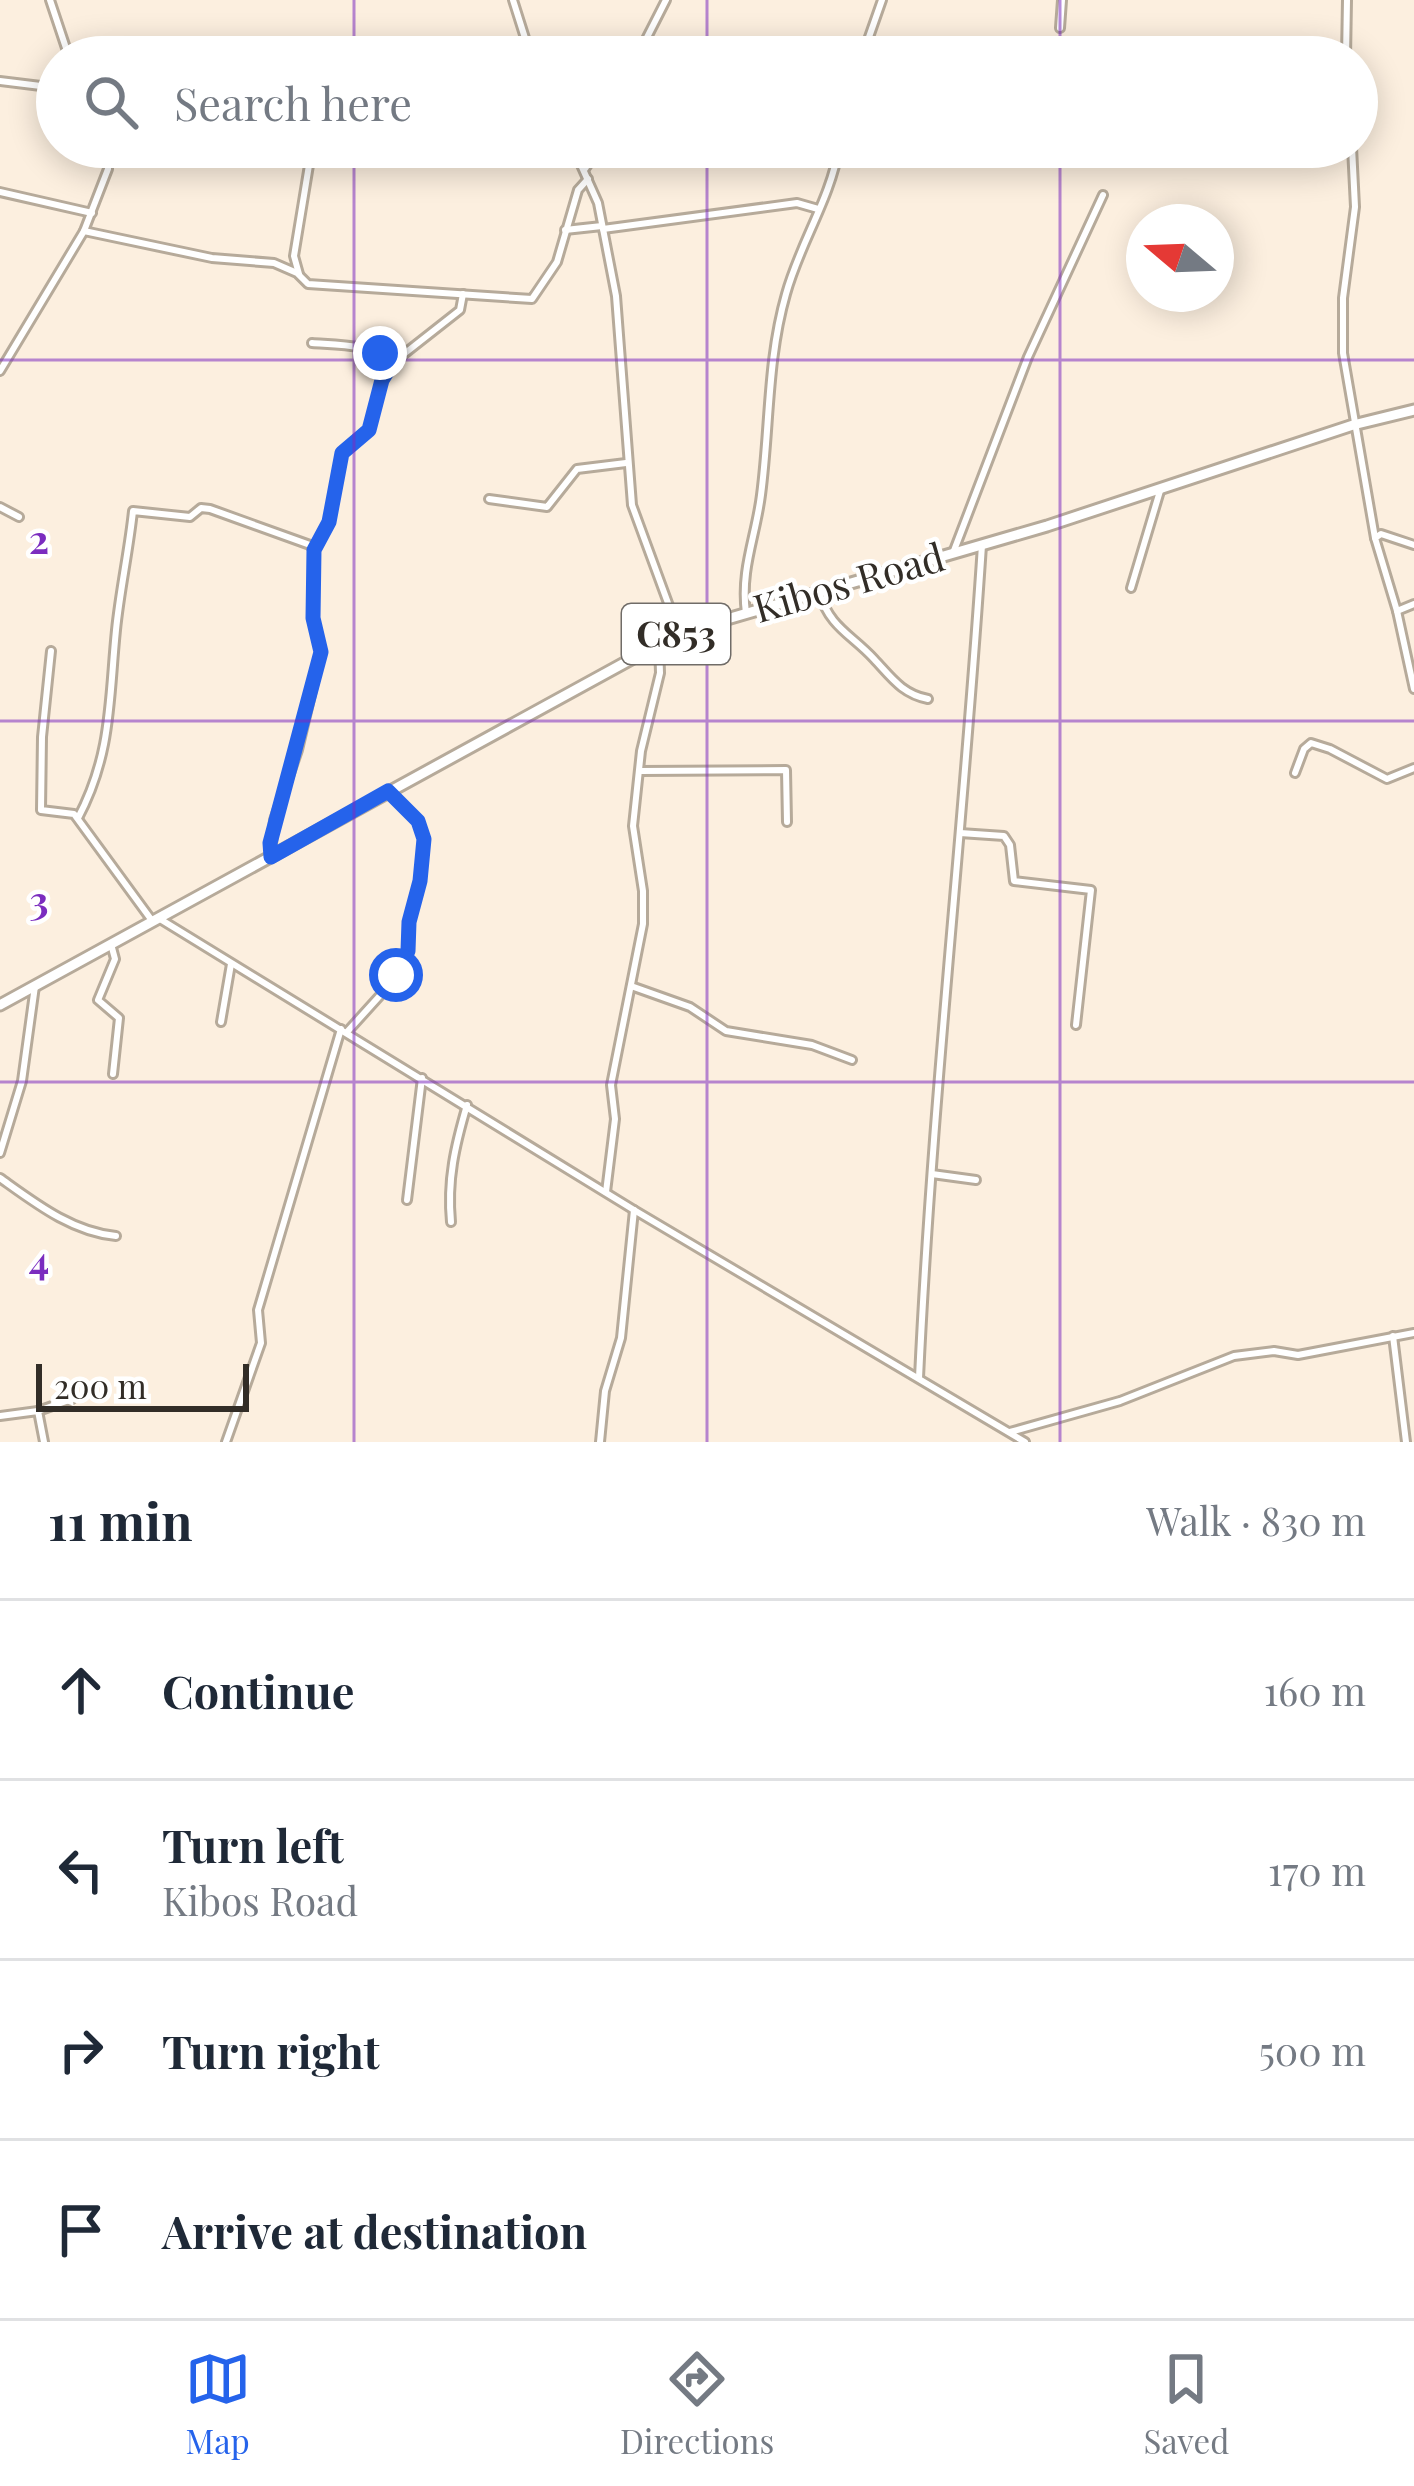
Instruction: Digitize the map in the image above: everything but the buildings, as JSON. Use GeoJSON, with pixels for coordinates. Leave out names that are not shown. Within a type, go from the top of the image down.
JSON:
{"type":"FeatureCollection","features":[{"type":"Feature","properties":{"kind":"main road","name":"Kibos Road"},"geometry":{"type":"LineString","coordinates":[[0,1005],[679,633],[1160,490],[1353,424],[1414,410]]}},
{"type":"Feature","properties":{"kind":"street"},"geometry":{"type":"LineString","coordinates":[[50,0],[62,36]]}},
{"type":"Feature","properties":{"kind":"street"},"geometry":{"type":"LineString","coordinates":[[513,0],[524,36]]}},
{"type":"Feature","properties":{"kind":"street"},"geometry":{"type":"LineString","coordinates":[[648,36],[666,0]]}},
{"type":"Feature","properties":{"kind":"street"},"geometry":{"type":"LineString","coordinates":[[869,36],[882,0]]}},
{"type":"Feature","properties":{"kind":"street"},"geometry":{"type":"LineString","coordinates":[[1060,28],[1062,0]]}},
{"type":"Feature","properties":{"kind":"street"},"geometry":{"type":"LineString","coordinates":[[1346,36],[1347,0]]}},
{"type":"Feature","properties":{"kind":"street"},"geometry":{"type":"LineString","coordinates":[[0,81],[36,85]]}},
{"type":"Feature","properties":{"kind":"street"},"geometry":{"type":"LineString","coordinates":[[0,371],[84,231],[108,168]]}},
{"type":"Feature","properties":{"kind":"street"},"geometry":{"type":"LineString","coordinates":[[300,278],[294,256],[309,168]]}},
{"type":"Feature","properties":{"kind":"street"},"geometry":{"type":"LineString","coordinates":[[746,613],[744,569],[762,491],[767,387],[785,295],[834,168]]}},
{"type":"Feature","properties":{"kind":"street"},"geometry":{"type":"LineString","coordinates":[[1353,168],[1355,207],[1342,325],[1353,424],[1375,538],[1414,689]]}},
{"type":"Feature","properties":{"kind":"street"},"geometry":{"type":"LineString","coordinates":[[584,170],[603,228],[618,313],[626,463],[637,525],[679,633]]}},
{"type":"Feature","properties":{"kind":"street"},"geometry":{"type":"LineString","coordinates":[[84,231],[212,258],[274,263],[308,284],[321,286],[536,296],[557,262],[578,190],[588,179]]}},
{"type":"Feature","properties":{"kind":"street"},"geometry":{"type":"LineString","coordinates":[[0,193],[92,213]]}},
{"type":"Feature","properties":{"kind":"street"},"geometry":{"type":"LineString","coordinates":[[953,553],[1028,357],[1103,195]]}},
{"type":"Feature","properties":{"kind":"street"},"geometry":{"type":"LineString","coordinates":[[566,230],[797,203],[818,209]]}},
{"type":"Feature","properties":{"kind":"street"},"geometry":{"type":"LineString","coordinates":[[271,857],[274,820],[298,750],[321,652],[313,618],[314,550],[329,522],[342,453],[369,430],[382,380],[393,362],[460,310],[463,294]]}},
{"type":"Feature","properties":{"kind":"street"},"geometry":{"type":"LineString","coordinates":[[312,344],[353,346],[393,362]]}},
{"type":"Feature","properties":{"kind":"street"},"geometry":{"type":"LineString","coordinates":[[489,499],[542,508],[555,501],[578,470],[626,463]]}},
{"type":"Feature","properties":{"kind":"street"},"geometry":{"type":"LineString","coordinates":[[1131,588],[1160,490]]}},
{"type":"Feature","properties":{"kind":"street"},"geometry":{"type":"LineString","coordinates":[[0,506],[19,518]]}},
{"type":"Feature","properties":{"kind":"street"},"geometry":{"type":"LineString","coordinates":[[78,818],[101,762],[111,719],[116,631],[133,511],[190,518],[201,508],[210,509],[314,550]]}},
{"type":"Feature","properties":{"kind":"street"},"geometry":{"type":"LineString","coordinates":[[1375,538],[1381,534],[1414,545]]}},
{"type":"Feature","properties":{"kind":"street"},"geometry":{"type":"LineString","coordinates":[[919,1378],[982,545]]}},
{"type":"Feature","properties":{"kind":"street"},"geometry":{"type":"LineString","coordinates":[[819,592],[843,634],[906,692],[928,699]]}},
{"type":"Feature","properties":{"kind":"street"},"geometry":{"type":"LineString","coordinates":[[1397,611],[1414,604]]}},
{"type":"Feature","properties":{"kind":"street"},"geometry":{"type":"LineString","coordinates":[[606,1192],[615,1119],[611,1085],[644,906],[633,826],[660,673],[659,643]]}},
{"type":"Feature","properties":{"kind":"street"},"geometry":{"type":"LineString","coordinates":[[51,651],[40,807],[44,812],[68,811],[78,818],[156,921],[1025,1442]]}},
{"type":"Feature","properties":{"kind":"street"},"geometry":{"type":"LineString","coordinates":[[1295,773],[1311,743],[1387,779],[1414,768]]}},
{"type":"Feature","properties":{"kind":"street"},"geometry":{"type":"LineString","coordinates":[[640,771],[786,770],[787,822]]}},
{"type":"Feature","properties":{"kind":"street"},"geometry":{"type":"LineString","coordinates":[[226,1442],[261,1343],[258,1310],[344,1031],[386,990],[408,951],[424,839],[418,821],[388,791]]}},
{"type":"Feature","properties":{"kind":"street"},"geometry":{"type":"LineString","coordinates":[[960,833],[1004,836],[1010,845],[1015,881],[1091,890],[1076,1024]]}},
{"type":"Feature","properties":{"kind":"street"},"geometry":{"type":"LineString","coordinates":[[112,944],[115,959],[98,1000],[119,1018],[113,1074]]}},
{"type":"Feature","properties":{"kind":"street"},"geometry":{"type":"LineString","coordinates":[[221,1022],[232,964]]}},
{"type":"Feature","properties":{"kind":"street"},"geometry":{"type":"LineString","coordinates":[[0,1153],[22,1081],[34,986]]}},
{"type":"Feature","properties":{"kind":"street"},"geometry":{"type":"LineString","coordinates":[[631,986],[690,1007],[726,1031],[812,1045],[852,1060]]}},
{"type":"Feature","properties":{"kind":"street"},"geometry":{"type":"LineString","coordinates":[[407,1200],[422,1078]]}},
{"type":"Feature","properties":{"kind":"street"},"geometry":{"type":"LineString","coordinates":[[451,1222],[452,1154],[467,1106]]}},
{"type":"Feature","properties":{"kind":"street"},"geometry":{"type":"LineString","coordinates":[[932,1174],[976,1180]]}},
{"type":"Feature","properties":{"kind":"street"},"geometry":{"type":"LineString","coordinates":[[0,1178],[79,1226],[116,1236]]}},
{"type":"Feature","properties":{"kind":"street"},"geometry":{"type":"LineString","coordinates":[[600,1442],[605,1391],[621,1338],[634,1210]]}},
{"type":"Feature","properties":{"kind":"street"},"geometry":{"type":"LineString","coordinates":[[1010,1432],[1120,1401],[1234,1356],[1274,1351],[1298,1355],[1414,1333]]}},
{"type":"Feature","properties":{"kind":"street"},"geometry":{"type":"LineString","coordinates":[[1393,1336],[1406,1442]]}},
{"type":"Feature","properties":{"kind":"street"},"geometry":{"type":"LineString","coordinates":[[0,1416],[38,1411],[72,1399]]}},
{"type":"Feature","properties":{"kind":"street"},"geometry":{"type":"LineString","coordinates":[[38,1411],[44,1442]]}},
{"type":"Feature","properties":{"kind":"route"},"geometry":{"type":"LineString","coordinates":[[380,353],[393,362],[382,380],[369,430],[342,453],[329,522],[314,550],[313,618],[321,652],[270,843],[271,857],[388,791],[409,810],[424,839],[408,951],[396,975]]}}]}
